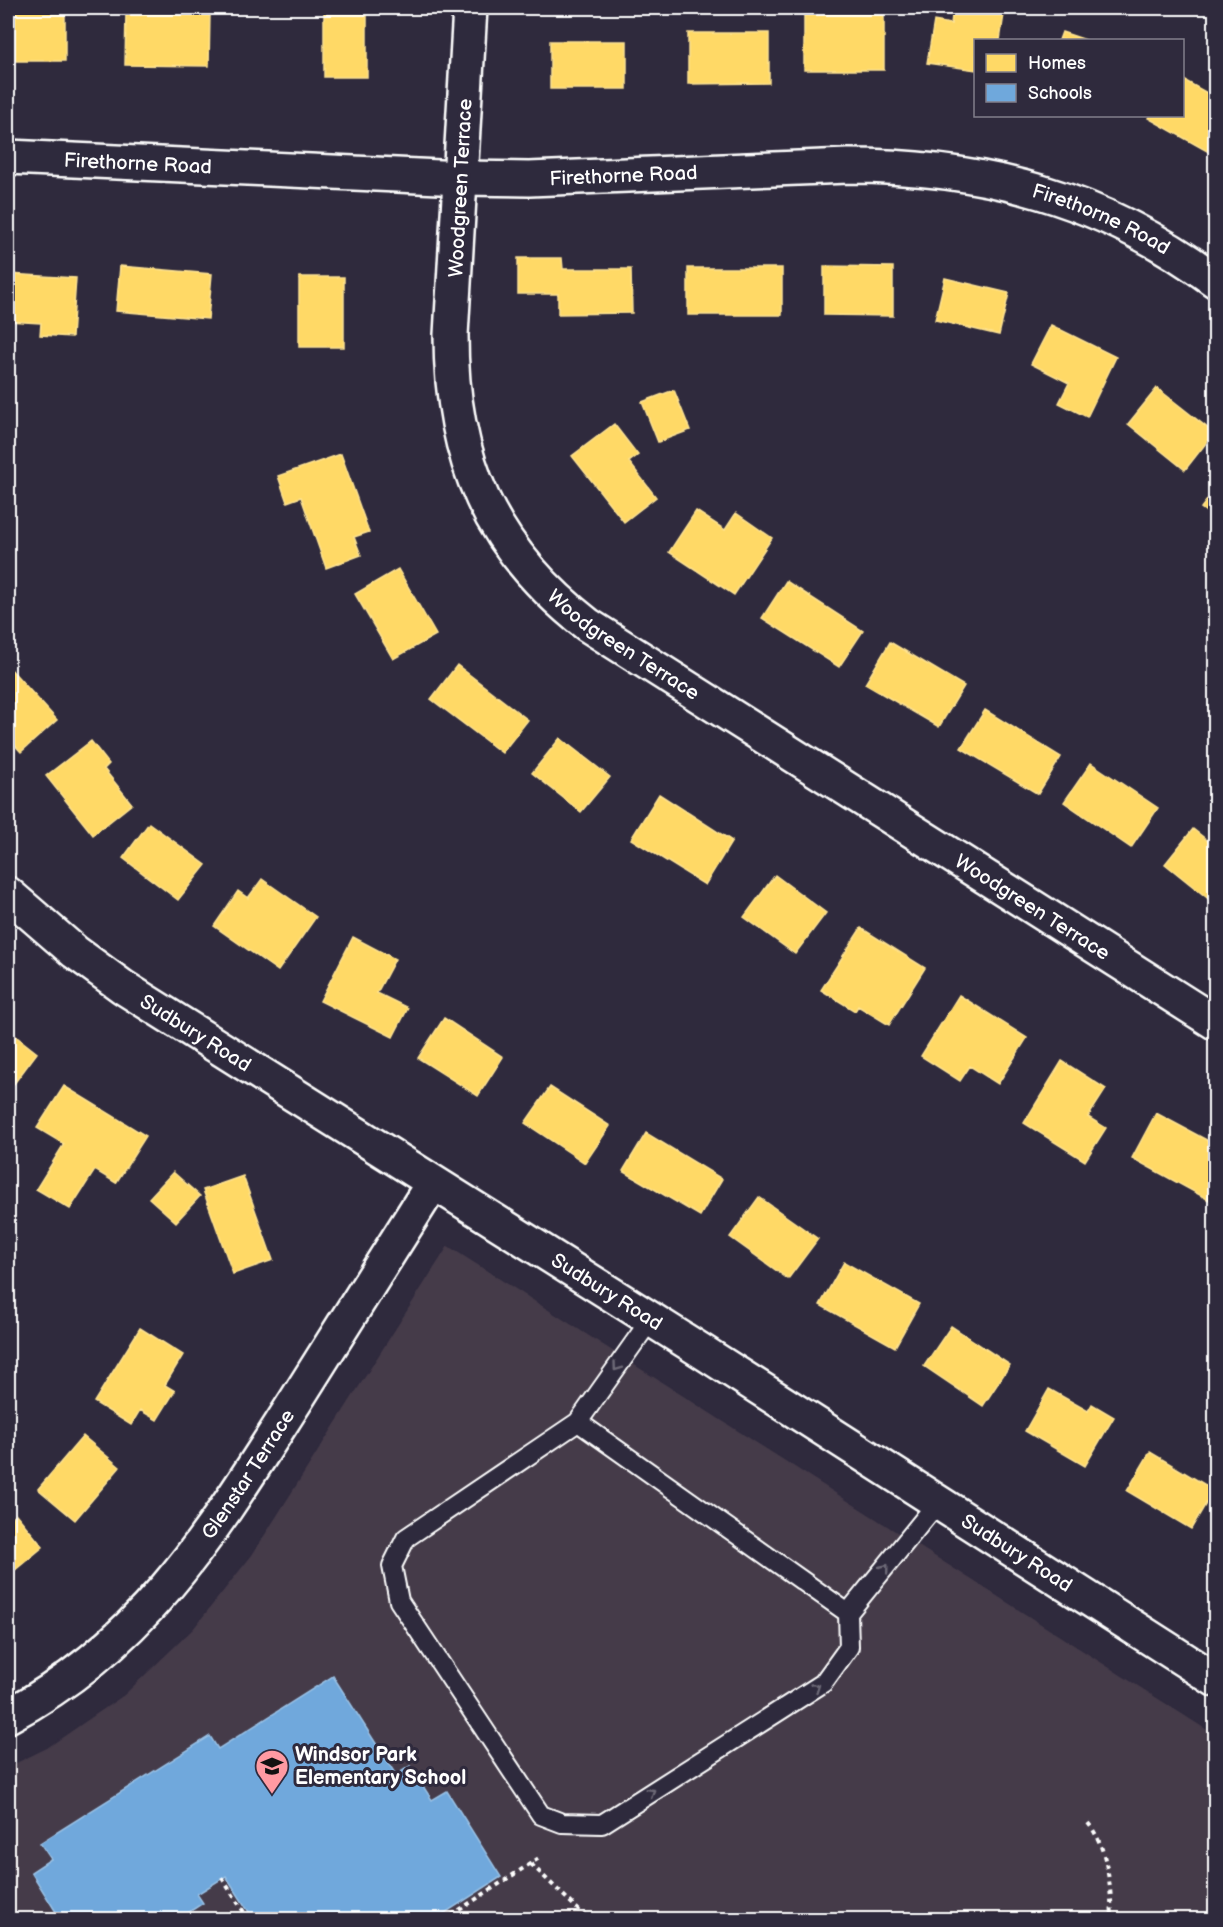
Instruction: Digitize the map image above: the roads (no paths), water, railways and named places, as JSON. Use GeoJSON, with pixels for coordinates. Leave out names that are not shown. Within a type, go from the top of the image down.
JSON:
{"type":"FeatureCollection","features":[{"type":"Feature","properties":{"kind":"street","name":"Woodgreen Terrace"},"geometry":{"type":"LineString","coordinates":[[470,8],[451,335],[451,376],[455,413],[466,462],[486,509],[513,551],[547,590],[588,625],[1215,1023]]}},
{"type":"Feature","properties":{"kind":"street","name":"Firethorne Road"},"geometry":{"type":"LineString","coordinates":[[8,157],[461,178],[529,179],[848,166],[893,166],[962,173],[1028,187],[1093,211],[1180,255],[1215,281]]}},
{"type":"Feature","properties":{"kind":"street","name":"Sudbury Road"},"geometry":{"type":"LineString","coordinates":[[8,894],[75,952],[123,987],[651,1319],[1215,1680]]}},
{"type":"Feature","properties":{"kind":"street","name":"Glenstar Terrace"},"geometry":{"type":"LineString","coordinates":[[8,1716],[64,1682],[111,1645],[166,1589],[215,1527],[434,1183]]}},
{"type":"Feature","properties":{"kind":"lane"},"geometry":{"type":"LineString","coordinates":[[651,1319],[578,1422],[406,1538],[392,1566],[399,1601],[541,1815],[561,1823],[602,1824],[823,1683],[849,1647],[848,1613],[938,1502]]}},
{"type":"Feature","properties":{"kind":"lane"},"geometry":{"type":"LineString","coordinates":[[578,1422],[848,1613]]}},
{"type":"Feature","properties":{"kind":"place","name":"Windsor Park Elementary School"},"geometry":{"type":"Point","coordinates":[272,1795]}}]}
